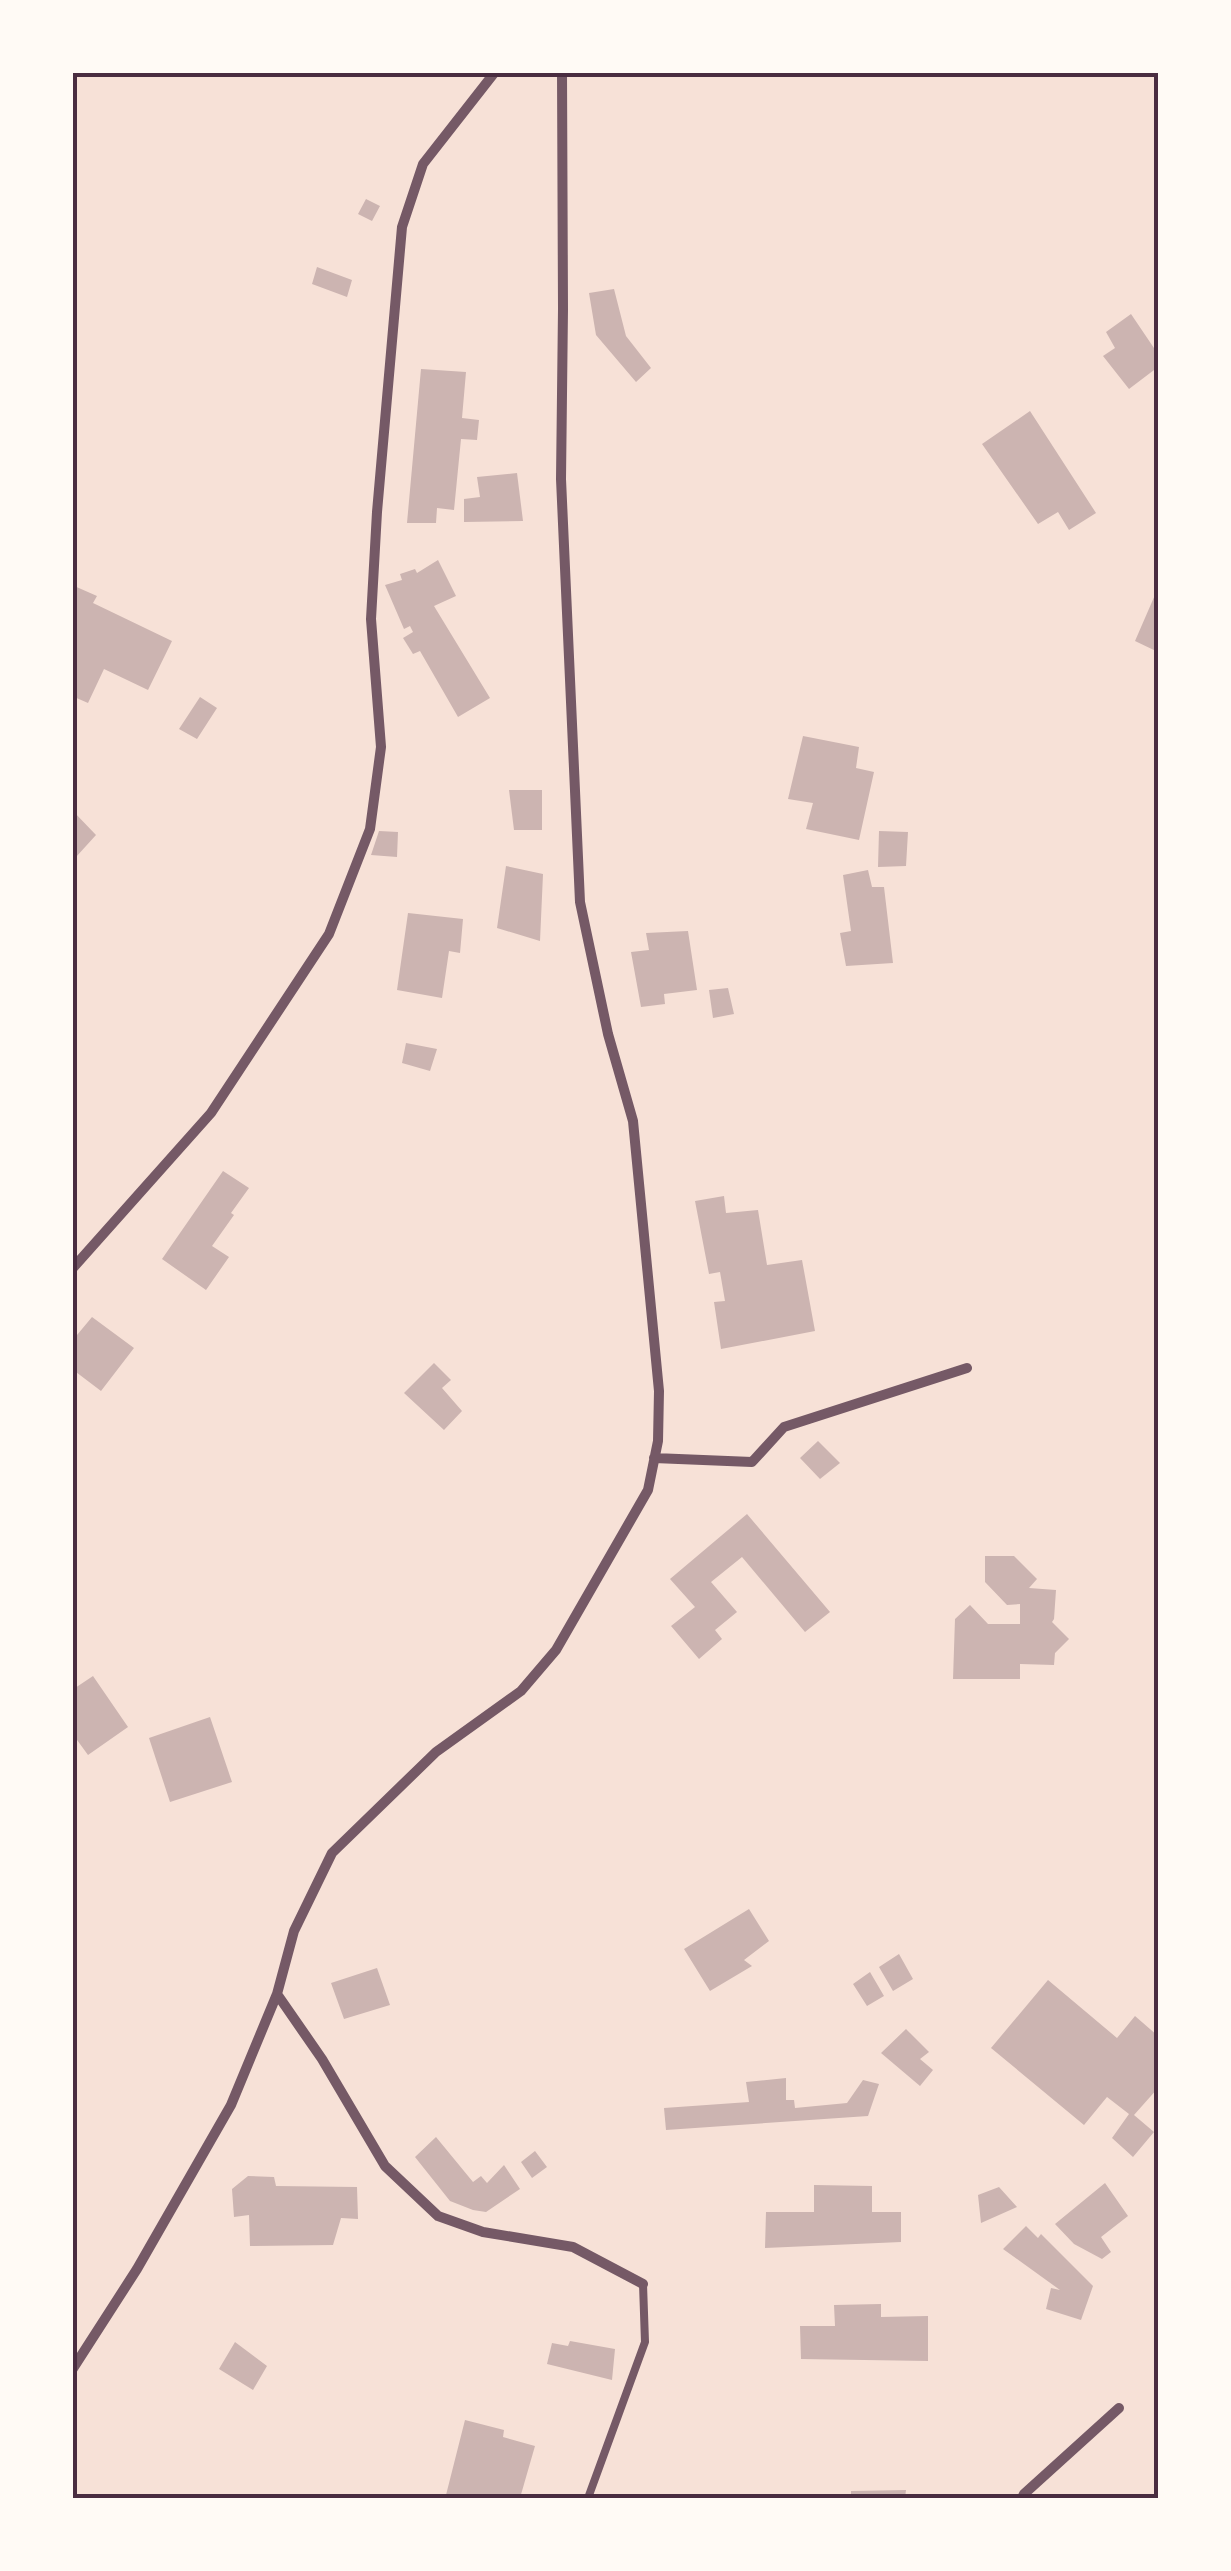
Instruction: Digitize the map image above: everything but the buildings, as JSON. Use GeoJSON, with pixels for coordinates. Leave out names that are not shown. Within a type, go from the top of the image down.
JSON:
{"type":"FeatureCollection","features":[{"type":"Feature","properties":{"kind":"street"},"geometry":{"type":"LineString","coordinates":[[72,1269],[212,1112],[329,934],[370,829],[381,747],[371,619],[402,227],[423,164],[494,72]]}},
{"type":"Feature","properties":{"kind":"street"},"geometry":{"type":"LineString","coordinates":[[72,2370],[137,2269],[231,2105],[276,1994],[294,1931],[332,1853],[436,1752],[521,1691],[556,1650],[648,1490],[658,1441],[659,1391],[633,1121],[608,1034],[580,902],[561,478],[562,72]]}},
{"type":"Feature","properties":{"kind":"street"},"geometry":{"type":"LineString","coordinates":[[654,1458],[752,1462],[784,1427],[967,1368]]}},
{"type":"Feature","properties":{"kind":"street"},"geometry":{"type":"LineString","coordinates":[[276,1994],[322,2059],[385,2166],[438,2216],[483,2232],[574,2247],[642,2284]]}},
{"type":"Feature","properties":{"kind":"street"},"geometry":{"type":"LineString","coordinates":[[1022,2498],[1119,2408]]}},
{"type":"Feature","properties":{"kind":"lane"},"geometry":{"type":"LineString","coordinates":[[588,2498],[645,2342],[642,2284]]}}]}
